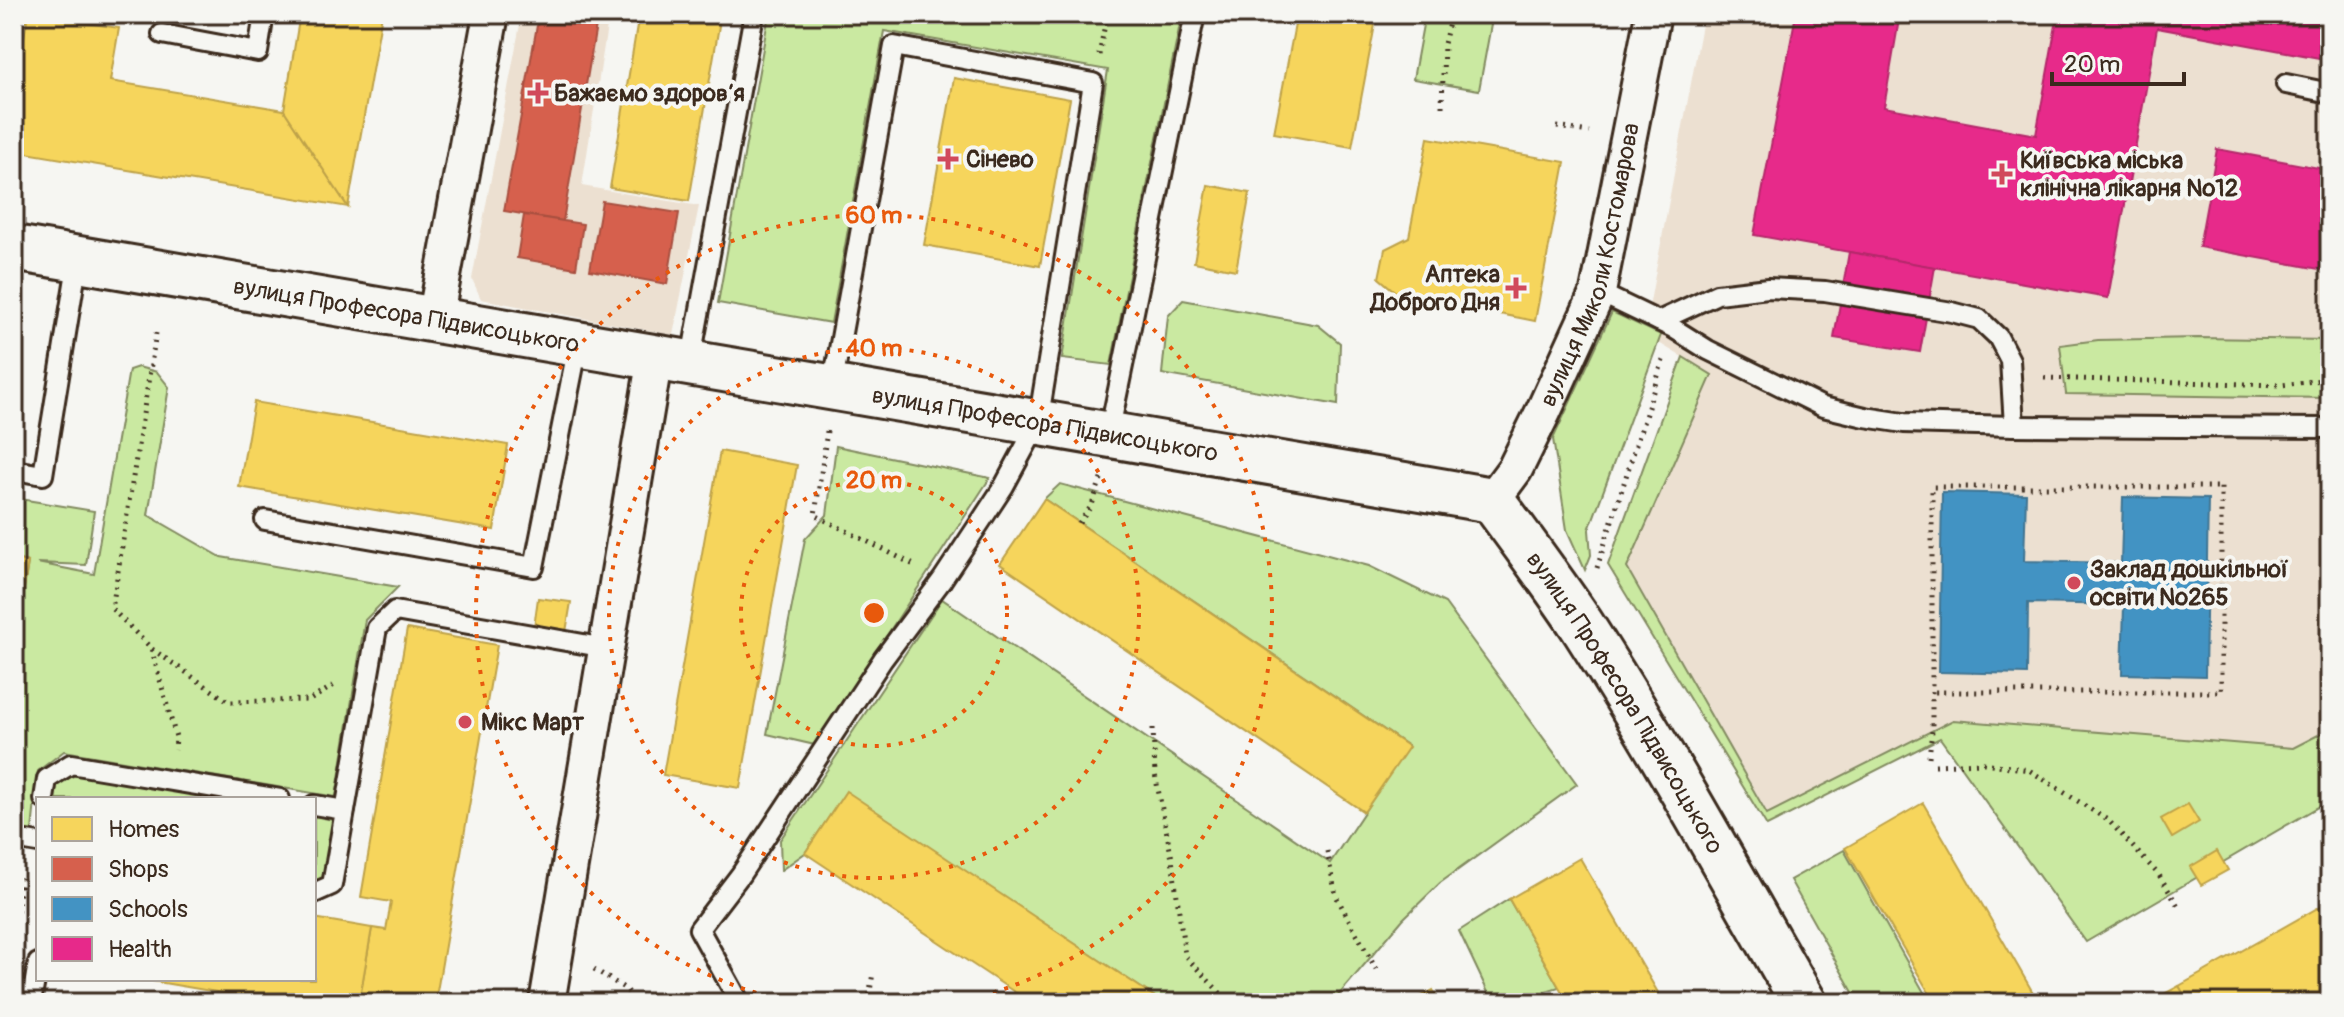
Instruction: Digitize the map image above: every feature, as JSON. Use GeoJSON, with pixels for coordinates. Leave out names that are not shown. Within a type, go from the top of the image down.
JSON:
{"type":"FeatureCollection","features":[{"type":"Feature","properties":{"kind":"street"},"geometry":{"type":"LineString","coordinates":[[435,320],[491,14]]}},
{"type":"Feature","properties":{"kind":"street","name":"вулиця Миколи Костомарова"},"geometry":{"type":"LineString","coordinates":[[1492,500],[1515,469],[1598,292],[1653,14]]}},
{"type":"Feature","properties":{"kind":"street","name":"вулиця Професора Підвисоцького"},"geometry":{"type":"LineString","coordinates":[[14,248],[672,360],[830,409],[1038,423],[1106,455],[1492,500],[1579,622],[1673,774],[1804,1003]]}},
{"type":"Feature","properties":{"kind":"street"},"geometry":{"type":"LineString","coordinates":[[547,1003],[606,648],[672,360]]}},
{"type":"Feature","properties":{"kind":"lane"},"geometry":{"type":"LineString","coordinates":[[162,34],[258,52],[264,14]]}},
{"type":"Feature","properties":{"kind":"lane"},"geometry":{"type":"LineString","coordinates":[[672,360],[754,14]]}},
{"type":"Feature","properties":{"kind":"lane"},"geometry":{"type":"LineString","coordinates":[[1106,455],[1195,14]]}},
{"type":"Feature","properties":{"kind":"lane"},"geometry":{"type":"LineString","coordinates":[[740,1003],[699,929],[741,874],[883,659],[942,580],[1004,486],[1038,423],[1093,83],[894,46],[830,409]]}},
{"type":"Feature","properties":{"kind":"lane"},"geometry":{"type":"LineString","coordinates":[[2286,84],[2330,93]]}},
{"type":"Feature","properties":{"kind":"lane"},"geometry":{"type":"LineString","coordinates":[[14,470],[43,475],[78,259]]}},
{"type":"Feature","properties":{"kind":"lane"},"geometry":{"type":"LineString","coordinates":[[1666,324],[1717,294],[1768,288],[1825,291],[1979,319],[1998,337],[2010,360],[2014,426]]}},
{"type":"Feature","properties":{"kind":"lane"},"geometry":{"type":"LineString","coordinates":[[1598,292],[1666,324],[1708,350],[1823,407],[1865,417],[1904,423],[2014,426],[2330,428]]}},
{"type":"Feature","properties":{"kind":"lane"},"geometry":{"type":"LineString","coordinates":[[265,520],[534,567],[578,345]]}},
{"type":"Feature","properties":{"kind":"lane"},"geometry":{"type":"LineString","coordinates":[[316,893],[332,885],[377,628],[395,611],[606,648]]}},
{"type":"Feature","properties":{"kind":"lane"},"geometry":{"type":"LineString","coordinates":[[44,797],[47,779],[71,764],[268,797]]}},
{"type":"Feature","properties":{"kind":"lane"},"geometry":{"type":"LineString","coordinates":[[316,805],[345,810]]}},
{"type":"Feature","properties":{"kind":"lane"},"geometry":{"type":"LineString","coordinates":[[31,1003],[36,974]]}},
{"type":"Feature","properties":{"kind":"path"},"geometry":{"type":"LineString","coordinates":[[1442,107],[1444,44],[1451,14]]}},
{"type":"Feature","properties":{"kind":"path"},"geometry":{"type":"LineString","coordinates":[[1557,127],[1590,132]]}},
{"type":"Feature","properties":{"kind":"path"},"geometry":{"type":"LineString","coordinates":[[1579,622],[1666,324]]}},
{"type":"Feature","properties":{"kind":"path"},"geometry":{"type":"LineString","coordinates":[[156,333],[112,609],[151,648],[229,702],[310,700],[371,662]]}},
{"type":"Feature","properties":{"kind":"path"},"geometry":{"type":"LineString","coordinates":[[2071,379],[2281,385],[2330,379]]}},
{"type":"Feature","properties":{"kind":"path"},"geometry":{"type":"LineString","coordinates":[[830,409],[815,515],[942,580]]}},
{"type":"Feature","properties":{"kind":"path"},"geometry":{"type":"LineString","coordinates":[[1079,523],[1092,505],[1106,455]]}},
{"type":"Feature","properties":{"kind":"path"},"geometry":{"type":"LineString","coordinates":[[1929,757],[1932,731],[1932,692],[1932,487],[2221,487],[2221,692],[1932,692]]}},
{"type":"Feature","properties":{"kind":"path"},"geometry":{"type":"LineString","coordinates":[[151,648],[176,737],[175,753]]}},
{"type":"Feature","properties":{"kind":"path"},"geometry":{"type":"LineString","coordinates":[[1153,728],[1155,774],[1172,859],[1185,956],[1230,1003]]}},
{"type":"Feature","properties":{"kind":"path"},"geometry":{"type":"LineString","coordinates":[[1935,765],[1984,763],[2029,770],[2109,821],[2159,875],[2180,909]]}},
{"type":"Feature","properties":{"kind":"path"},"geometry":{"type":"LineString","coordinates":[[14,935],[23,867],[30,841]]}},
{"type":"Feature","properties":{"kind":"path"},"geometry":{"type":"LineString","coordinates":[[1327,851],[1336,896],[1376,969]]}},
{"type":"Feature","properties":{"kind":"path"},"geometry":{"type":"LineString","coordinates":[[586,964],[627,990],[636,1003]]}},
{"type":"Feature","properties":{"kind":"path"},"geometry":{"type":"LineString","coordinates":[[868,1003],[873,973]]}},
{"type":"Feature","properties":{"kind":"shaded area"},"geometry":{"type":"Polygon","coordinates":[[[522,14],[609,14],[582,186],[699,206],[673,335],[481,299],[472,279],[522,14]]]}},
{"type":"Feature","properties":{"kind":"shaded area"},"geometry":{"type":"Polygon","coordinates":[[[1704,14],[2330,14],[2330,729],[2293,748],[1953,720],[1768,814],[1627,568],[1712,375],[1644,334],[1704,14]]]}},
{"type":"Feature","properties":{"kind":"green space"},"geometry":{"type":"Polygon","coordinates":[[[769,14],[1182,14],[1111,365],[1062,359],[1108,70],[884,31],[831,323],[718,303],[769,14]]]}},
{"type":"Feature","properties":{"kind":"green space"},"geometry":{"type":"Polygon","coordinates":[[[1425,14],[1493,14],[1479,90],[1413,79],[1425,14]]]}},
{"type":"Feature","properties":{"kind":"green space"},"geometry":{"type":"Polygon","coordinates":[[[1183,300],[1318,325],[1340,343],[1338,405],[1162,374],[1168,316],[1183,300]]]}},
{"type":"Feature","properties":{"kind":"green space"},"geometry":{"type":"Polygon","coordinates":[[[1612,312],[1661,335],[1589,530],[1591,555],[1585,570],[1567,530],[1553,439],[1612,312]]]}},
{"type":"Feature","properties":{"kind":"green space"},"geometry":{"type":"Polygon","coordinates":[[[2098,340],[2330,340],[2330,398],[2066,394],[2060,345],[2098,340]]]}},
{"type":"Feature","properties":{"kind":"green space"},"geometry":{"type":"Polygon","coordinates":[[[1683,357],[1712,375],[1627,568],[1767,814],[1953,720],[2293,748],[2330,729],[2330,800],[2086,942],[1940,738],[1767,826],[1608,565],[1683,357]]]}},
{"type":"Feature","properties":{"kind":"green space"},"geometry":{"type":"Polygon","coordinates":[[[138,367],[157,372],[169,387],[148,515],[221,557],[398,587],[365,620],[336,797],[64,751],[38,771],[32,831],[14,828],[14,653],[28,562],[14,559],[14,498],[94,511],[86,565],[37,563],[94,574],[129,370],[138,367]]]}},
{"type":"Feature","properties":{"kind":"green space"},"geometry":{"type":"Polygon","coordinates":[[[836,446],[990,478],[815,745],[767,734],[805,539],[827,515],[836,446]]]}},
{"type":"Feature","properties":{"kind":"green space"},"geometry":{"type":"Polygon","coordinates":[[[1060,484],[1369,566],[1445,603],[1577,784],[1440,883],[1403,919],[1332,1003],[1164,1003],[846,792],[805,853],[781,870],[780,840],[942,599],[1330,863],[1408,746],[1044,499],[1060,484]]]}},
{"type":"Feature","properties":{"kind":"green space"},"geometry":{"type":"Polygon","coordinates":[[[81,772],[212,797],[52,797],[54,784],[81,772]]]}},
{"type":"Feature","properties":{"kind":"green space"},"geometry":{"type":"Polygon","coordinates":[[[316,816],[333,820],[324,878],[316,883],[316,816]]]}},
{"type":"Feature","properties":{"kind":"green space"},"geometry":{"type":"Polygon","coordinates":[[[1844,850],[1930,1003],[1859,1003],[1790,880],[1844,850]]]}},
{"type":"Feature","properties":{"kind":"green space"},"geometry":{"type":"Polygon","coordinates":[[[1509,899],[1559,987],[1506,1003],[1493,1003],[1459,931],[1509,899]]]}},
{"type":"Feature","properties":{"kind":"building: Homes"},"geometry":{"type":"Polygon","coordinates":[[[28,14],[119,28],[110,81],[284,110],[348,207],[14,151],[14,96],[28,14]]]}},
{"type":"Feature","properties":{"kind":"building: Homes"},"geometry":{"type":"Polygon","coordinates":[[[300,14],[382,14],[348,207],[284,110],[300,14]]]}},
{"type":"Feature","properties":{"kind":"building: Homes"},"geometry":{"type":"Polygon","coordinates":[[[639,14],[721,14],[689,201],[610,188],[639,14]]]}},
{"type":"Feature","properties":{"kind":"building: Homes"},"geometry":{"type":"Polygon","coordinates":[[[1297,14],[1377,14],[1352,147],[1274,133],[1297,14]]]}},
{"type":"Feature","properties":{"kind":"building: Homes"},"geometry":{"type":"Polygon","coordinates":[[[954,78],[1070,99],[1040,266],[924,245],[954,78]]]}},
{"type":"Feature","properties":{"kind":"building: Homes"},"geometry":{"type":"Polygon","coordinates":[[[1428,138],[1565,162],[1535,321],[1398,294],[1379,278],[1385,249],[1409,237],[1428,138]]]}},
{"type":"Feature","properties":{"kind":"building: Homes"},"geometry":{"type":"Polygon","coordinates":[[[1208,185],[1250,193],[1236,270],[1194,262],[1208,185]]]}},
{"type":"Feature","properties":{"kind":"building: Homes"},"geometry":{"type":"Polygon","coordinates":[[[254,402],[508,445],[494,530],[239,487],[254,402]]]}},
{"type":"Feature","properties":{"kind":"building: Homes"},"geometry":{"type":"Polygon","coordinates":[[[720,451],[797,465],[740,788],[663,775],[720,451]]]}},
{"type":"Feature","properties":{"kind":"building: Homes"},"geometry":{"type":"Polygon","coordinates":[[[1044,499],[1409,747],[1364,812],[1000,564],[1044,499]]]}},
{"type":"Feature","properties":{"kind":"building: Homes"},"geometry":{"type":"Polygon","coordinates":[[[14,559],[28,562],[14,653],[14,559]]]}},
{"type":"Feature","properties":{"kind":"building: Homes"},"geometry":{"type":"Polygon","coordinates":[[[538,598],[571,602],[566,632],[534,627],[538,598]]]}},
{"type":"Feature","properties":{"kind":"building: Homes"},"geometry":{"type":"Polygon","coordinates":[[[407,629],[497,645],[435,1003],[359,1003],[372,928],[386,930],[391,902],[361,897],[407,629]]]}},
{"type":"Feature","properties":{"kind":"building: Homes"},"geometry":{"type":"Polygon","coordinates":[[[846,791],[1164,1003],[1031,1003],[805,853],[846,791]]]}},
{"type":"Feature","properties":{"kind":"building: Homes"},"geometry":{"type":"Polygon","coordinates":[[[1923,803],[2039,1003],[1935,1003],[1845,848],[1923,803]]]}},
{"type":"Feature","properties":{"kind":"building: Homes"},"geometry":{"type":"Polygon","coordinates":[[[2188,804],[2199,822],[2172,838],[2161,819],[2188,804]]]}},
{"type":"Feature","properties":{"kind":"building: Homes"},"geometry":{"type":"Polygon","coordinates":[[[2217,851],[2228,870],[2201,885],[2190,867],[2217,851]]]}},
{"type":"Feature","properties":{"kind":"building: Homes"},"geometry":{"type":"Polygon","coordinates":[[[1580,858],[1664,1003],[1569,1003],[1559,987],[1509,899],[1580,858]]]}},
{"type":"Feature","properties":{"kind":"building: Homes"},"geometry":{"type":"Polygon","coordinates":[[[2330,901],[2330,1000],[2325,1003],[2189,1003],[2179,986],[2330,901]]]}},
{"type":"Feature","properties":{"kind":"building: Homes"},"geometry":{"type":"Polygon","coordinates":[[[316,918],[372,928],[359,1003],[281,1003],[152,981],[316,981],[316,918]]]}},
{"type":"Feature","properties":{"kind":"building: Homes"},"geometry":{"type":"Polygon","coordinates":[[[2179,986],[2189,1003],[2149,1003],[2162,995],[2179,986]]]}},
{"type":"Feature","properties":{"kind":"building: Homes"},"geometry":{"type":"Polygon","coordinates":[[[1433,990],[1440,1003],[1409,1003],[1433,990]]]}},
{"type":"Feature","properties":{"kind":"building: Shops"},"geometry":{"type":"Polygon","coordinates":[[[539,14],[598,14],[563,221],[504,211],[539,14]]]}},
{"type":"Feature","properties":{"kind":"building: Shops"},"geometry":{"type":"Polygon","coordinates":[[[602,201],[679,213],[667,284],[590,270],[602,201]]]}},
{"type":"Feature","properties":{"kind":"building: Shops"},"geometry":{"type":"Polygon","coordinates":[[[524,215],[583,224],[576,268],[517,258],[524,215]]]}},
{"type":"Feature","properties":{"kind":"building: Schools","name":"Заклад дошкільної освіти №265"},"geometry":{"type":"Polygon","coordinates":[[[1942,492],[2026,494],[2024,561],[2121,563],[2123,497],[2208,499],[2205,676],[2122,674],[2124,605],[2028,603],[2027,674],[1939,672],[1942,492]]]}},
{"type":"Feature","properties":{"kind":"building: Health"},"geometry":{"type":"Polygon","coordinates":[[[1796,14],[1900,14],[1884,107],[2036,135],[2058,14],[2330,14],[2330,60],[2157,28],[2108,298],[1754,235],[1796,14]]]}},
{"type":"Feature","properties":{"kind":"building: Health"},"geometry":{"type":"Polygon","coordinates":[[[2217,149],[2330,170],[2330,271],[2199,247],[2217,149]]]}},
{"type":"Feature","properties":{"kind":"building: Health"},"geometry":{"type":"Polygon","coordinates":[[[1849,252],[1935,267],[1920,352],[1834,338],[1849,252]]]}},
{"type":"Feature","properties":{"kind":"place","name":"Бажаємо здоровʼя"},"geometry":{"type":"Point","coordinates":[538,93]}},
{"type":"Feature","properties":{"kind":"place","name":"Сінево"},"geometry":{"type":"Point","coordinates":[948,159]}},
{"type":"Feature","properties":{"kind":"place","name":"Київська міська клінічна лікарня №12"},"geometry":{"type":"Point","coordinates":[2002,174]}},
{"type":"Feature","properties":{"kind":"place","name":"Аптека Доброго Дня"},"geometry":{"type":"Point","coordinates":[1516,288]}},
{"type":"Feature","properties":{"kind":"place","name":"Заклад дошкільної освіти №265"},"geometry":{"type":"Point","coordinates":[2074,583]}},
{"type":"Feature","properties":{"kind":"place","name":"Мікс Март"},"geometry":{"type":"Point","coordinates":[465,722]}}]}
